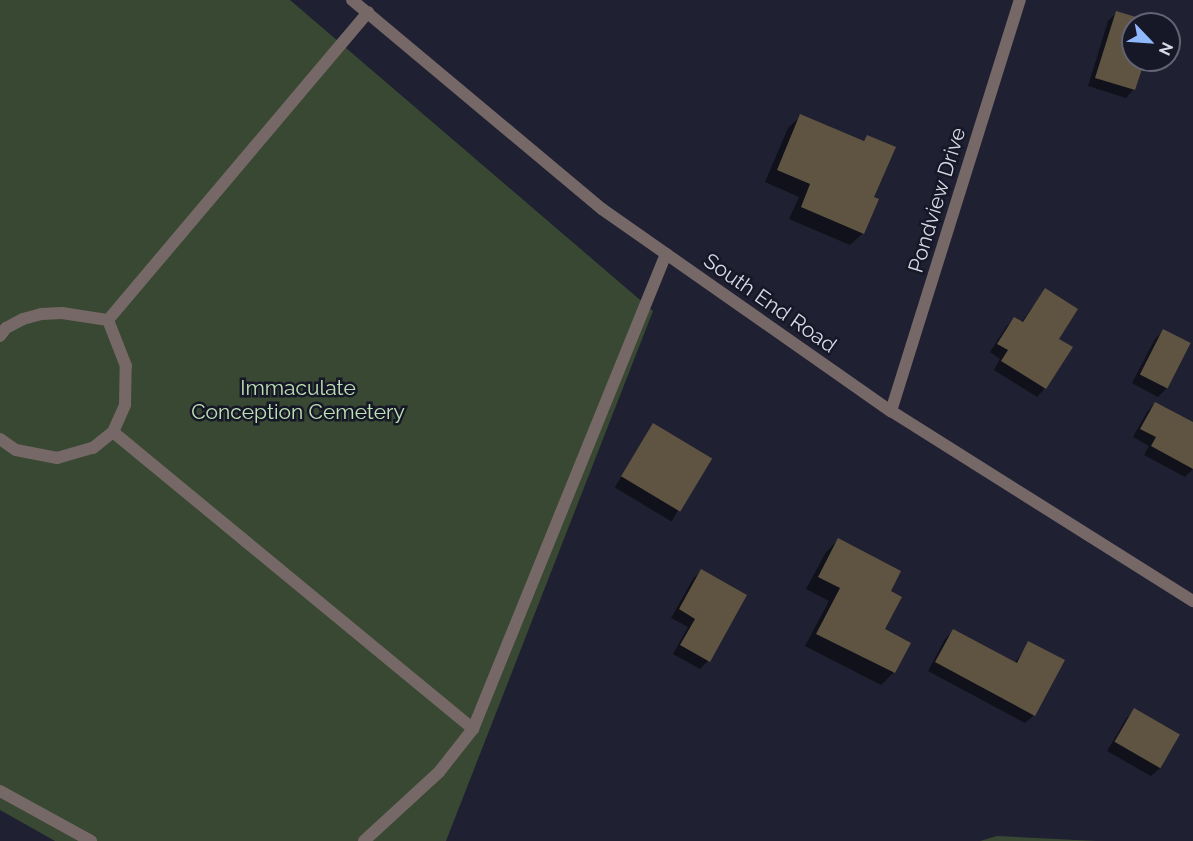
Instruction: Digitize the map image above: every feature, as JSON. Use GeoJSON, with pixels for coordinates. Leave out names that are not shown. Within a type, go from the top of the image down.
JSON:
{"type":"FeatureCollection","features":[{"type":"Feature","properties":{"kind":"street","name":"South End Road"},"geometry":{"type":"LineString","coordinates":[[352,0],[602,209],[891,411],[1193,601]]}},
{"type":"Feature","properties":{"kind":"street","name":"Pondview Drive"},"geometry":{"type":"LineString","coordinates":[[891,411],[1020,0]]}},
{"type":"Feature","properties":{"kind":"street"},"geometry":{"type":"LineString","coordinates":[[108,321],[368,12]]}},
{"type":"Feature","properties":{"kind":"street"},"geometry":{"type":"LineString","coordinates":[[364,841],[404,807],[439,772],[473,729],[666,254]]}},
{"type":"Feature","properties":{"kind":"street"},"geometry":{"type":"LineString","coordinates":[[0,336],[6,328],[23,319],[42,314],[62,313],[108,321]]}},
{"type":"Feature","properties":{"kind":"street"},"geometry":{"type":"LineString","coordinates":[[0,441],[29,454],[57,458],[93,448],[112,432],[125,405],[126,366],[108,321]]}},
{"type":"Feature","properties":{"kind":"street"},"geometry":{"type":"LineString","coordinates":[[112,432],[473,729]]}},
{"type":"Feature","properties":{"kind":"street"},"geometry":{"type":"LineString","coordinates":[[0,791],[91,841]]}},
{"type":"Feature","properties":{"kind":"green space","name":"Immaculate Conception Cemetery"},"geometry":{"type":"Polygon","coordinates":[[[0,0],[290,0],[653,311],[446,841],[55,841],[0,810],[0,0]]]}},
{"type":"Feature","properties":{"kind":"green space"},"geometry":{"type":"Polygon","coordinates":[[[997,836],[1097,841],[980,841],[997,836]]]}},
{"type":"Feature","properties":{"kind":"building"},"geometry":{"type":"Polygon","coordinates":[[[1116,11],[1121,12],[1121,72],[1141,72],[1135,90],[1095,78],[1116,11]]]}},
{"type":"Feature","properties":{"kind":"building"},"geometry":{"type":"Polygon","coordinates":[[[800,114],[864,141],[867,135],[896,147],[874,197],[879,199],[864,234],[801,207],[810,184],[777,170],[800,114]]]}},
{"type":"Feature","properties":{"kind":"building"},"geometry":{"type":"Polygon","coordinates":[[[1045,288],[1078,309],[1059,339],[1073,347],[1046,389],[1001,361],[1008,350],[997,344],[1014,317],[1023,322],[1045,288]]]}},
{"type":"Feature","properties":{"kind":"building"},"geometry":{"type":"Polygon","coordinates":[[[1163,329],[1191,343],[1167,389],[1140,374],[1163,329]]]}},
{"type":"Feature","properties":{"kind":"building"},"geometry":{"type":"Polygon","coordinates":[[[1155,402],[1193,422],[1193,469],[1151,446],[1156,437],[1140,429],[1155,402]]]}},
{"type":"Feature","properties":{"kind":"building"},"geometry":{"type":"Polygon","coordinates":[[[653,423],[712,459],[680,512],[621,476],[653,423]]]}},
{"type":"Feature","properties":{"kind":"building"},"geometry":{"type":"Polygon","coordinates":[[[838,538],[901,571],[891,591],[902,597],[885,629],[911,643],[895,673],[816,634],[840,588],[818,577],[838,538]]]}},
{"type":"Feature","properties":{"kind":"building"},"geometry":{"type":"Polygon","coordinates":[[[701,569],[747,595],[710,662],[680,645],[695,619],[679,609],[701,569]]]}},
{"type":"Feature","properties":{"kind":"building"},"geometry":{"type":"Polygon","coordinates":[[[953,629],[1017,663],[1028,641],[1065,660],[1035,716],[935,662],[953,629]]]}},
{"type":"Feature","properties":{"kind":"building"},"geometry":{"type":"Polygon","coordinates":[[[1134,708],[1180,734],[1160,768],[1114,742],[1134,708]]]}}]}
